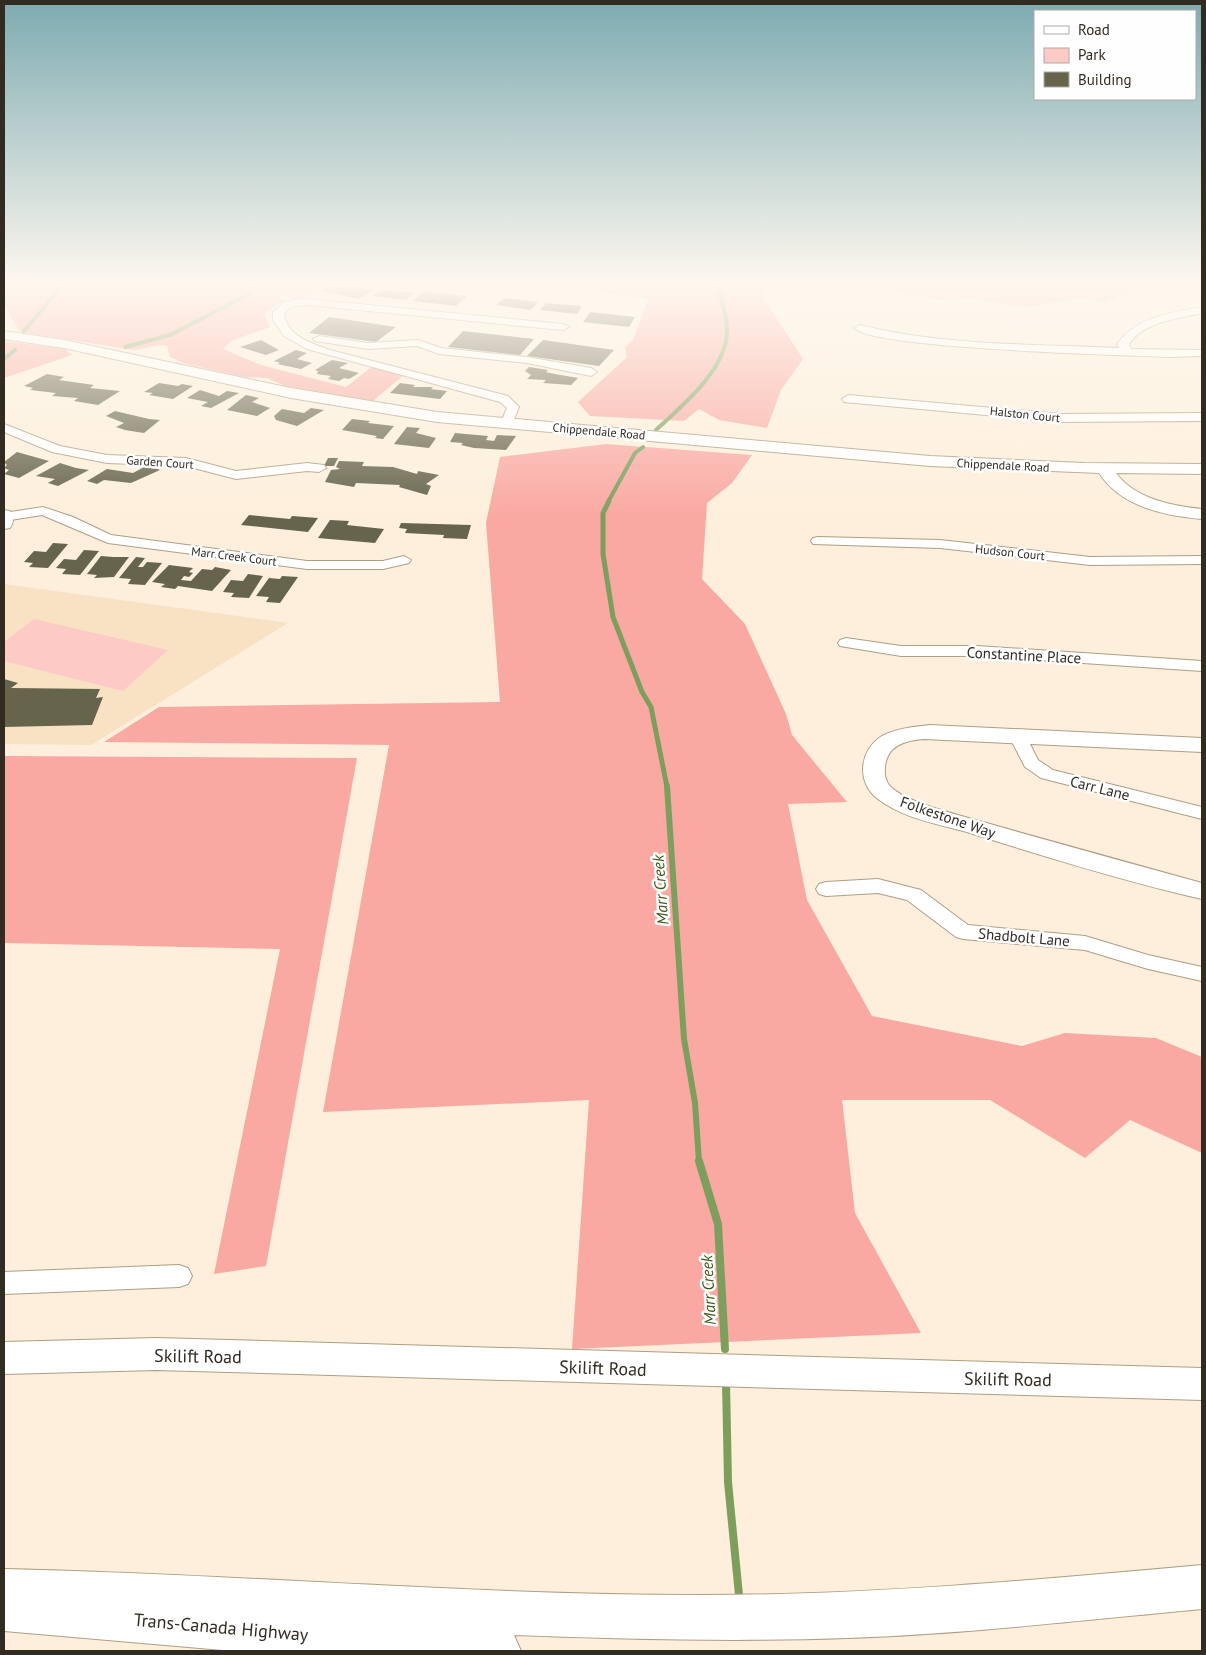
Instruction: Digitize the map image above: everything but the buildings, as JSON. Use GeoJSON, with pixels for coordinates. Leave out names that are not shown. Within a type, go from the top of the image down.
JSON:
{"type":"FeatureCollection","features":[{"type":"Feature","properties":{"kind":"highway"},"geometry":{"type":"LineString","coordinates":[[4,1590],[220,1596],[584,1615],[800,1617],[904,1612],[1202,1587]]}},
{"type":"Feature","properties":{"kind":"highway","name":"Trans-Canada Highway"},"geometry":{"type":"LineString","coordinates":[[4,1609],[498,1651]]}},
{"type":"Feature","properties":{"kind":"street","name":"Chippendale Road"},"geometry":{"type":"LineString","coordinates":[[145,362],[357,405],[437,416],[892,458],[1104,469],[1202,469]]}},
{"type":"Feature","properties":{"kind":"street"},"geometry":{"type":"LineString","coordinates":[[365,362],[504,399],[513,407],[507,422]]}},
{"type":"Feature","properties":{"kind":"street"},"geometry":{"type":"LineString","coordinates":[[539,362],[591,372]]}},
{"type":"Feature","properties":{"kind":"street","name":"Halston Court"},"geometry":{"type":"LineString","coordinates":[[848,399],[1060,418],[1202,417]]}},
{"type":"Feature","properties":{"kind":"street","name":"Garden Court"},"geometry":{"type":"LineString","coordinates":[[4,428],[56,449],[107,459],[186,462],[218,472],[236,475],[307,467],[319,468]]}},
{"type":"Feature","properties":{"kind":"street"},"geometry":{"type":"LineString","coordinates":[[1104,469],[1109,478],[1124,491],[1170,509],[1202,514]]}},
{"type":"Feature","properties":{"kind":"street","name":"Marr Creek Court"},"geometry":{"type":"LineString","coordinates":[[4,516],[42,511],[68,520],[108,539],[297,564],[383,566],[404,560]]}},
{"type":"Feature","properties":{"kind":"street","name":"Hudson Court"},"geometry":{"type":"LineString","coordinates":[[818,541],[940,544],[1090,561],[1202,560]]}},
{"type":"Feature","properties":{"kind":"street","name":"Constantine Place"},"geometry":{"type":"LineString","coordinates":[[846,643],[901,651],[977,651],[1202,666]]}},
{"type":"Feature","properties":{"kind":"street","name":"Folkestone Way"},"geometry":{"type":"LineString","coordinates":[[1202,746],[930,732],[908,734],[881,748],[872,769],[875,782],[885,794],[913,808],[1050,851],[1202,892]]}},
{"type":"Feature","properties":{"kind":"street","name":"Carr Lane"},"geometry":{"type":"LineString","coordinates":[[1018,736],[1030,763],[1047,774],[1202,813]]}},
{"type":"Feature","properties":{"kind":"street","name":"Shadbolt Lane"},"geometry":{"type":"LineString","coordinates":[[826,889],[878,886],[914,895],[963,932],[1085,943],[1148,962],[1202,974]]}},
{"type":"Feature","properties":{"kind":"street"},"geometry":{"type":"LineString","coordinates":[[4,1284],[179,1276]]}},
{"type":"Feature","properties":{"kind":"street","name":"Skilift Road"},"geometry":{"type":"LineString","coordinates":[[4,1358],[156,1354],[1202,1384]]}},
{"type":"Feature","properties":{"kind":"shaded area"},"geometry":{"type":"Polygon","coordinates":[[[4,362],[51,362],[4,378],[4,362]]]}},
{"type":"Feature","properties":{"kind":"shaded area"},"geometry":{"type":"Polygon","coordinates":[[[182,362],[254,362],[346,387],[374,365],[405,374],[373,401],[285,386],[267,378],[245,377],[182,362]]]}},
{"type":"Feature","properties":{"kind":"shaded area"},"geometry":{"type":"Polygon","coordinates":[[[621,362],[801,362],[781,390],[767,428],[719,420],[699,409],[684,421],[590,416],[578,402],[621,362]]]}},
{"type":"Feature","properties":{"kind":"shaded area"},"geometry":{"type":"Polygon","coordinates":[[[606,444],[752,455],[732,483],[707,503],[702,579],[745,624],[786,714],[792,735],[847,802],[788,804],[807,900],[872,1016],[1022,1046],[1065,1033],[1156,1038],[1202,1057],[1202,1153],[1130,1120],[1085,1158],[990,1100],[842,1100],[855,1213],[921,1333],[572,1349],[589,1100],[323,1112],[389,745],[104,742],[159,707],[500,702],[486,523],[500,457],[606,444]]]}},
{"type":"Feature","properties":{"kind":"shaded area"},"geometry":{"type":"Polygon","coordinates":[[[4,584],[288,623],[91,745],[4,744],[4,584]]]}},
{"type":"Feature","properties":{"kind":"shaded area"},"geometry":{"type":"Polygon","coordinates":[[[4,756],[357,758],[266,1266],[214,1274],[280,949],[4,943],[4,756]]]}},
{"type":"Feature","properties":{"kind":"green space"},"geometry":{"type":"Polygon","coordinates":[[[34,619],[168,650],[123,691],[4,661],[4,642],[34,619]]]}},
{"type":"Feature","properties":{"kind":"waterway","name":"Marr Creek"},"geometry":{"type":"LineString","coordinates":[[656,430],[701,386],[718,362]]}},
{"type":"Feature","properties":{"kind":"waterway","name":"Marr Creek"},"geometry":{"type":"LineString","coordinates":[[608,502],[635,453],[643,447]]}},
{"type":"Feature","properties":{"kind":"waterway","name":"Marr Creek"},"geometry":{"type":"LineString","coordinates":[[609,501],[603,513],[603,554],[613,617],[642,692],[651,707],[667,787]]}},
{"type":"Feature","properties":{"kind":"waterway","name":"Marr Creek"},"geometry":{"type":"LineString","coordinates":[[667,786],[684,1039],[695,1103],[699,1162]]}},
{"type":"Feature","properties":{"kind":"waterway","name":"Marr Creek"},"geometry":{"type":"LineString","coordinates":[[699,1161],[718,1224],[725,1349]]}},
{"type":"Feature","properties":{"kind":"waterway","name":"Marr Creek"},"geometry":{"type":"LineString","coordinates":[[726,1382],[728,1482],[739,1595]]}}]}
